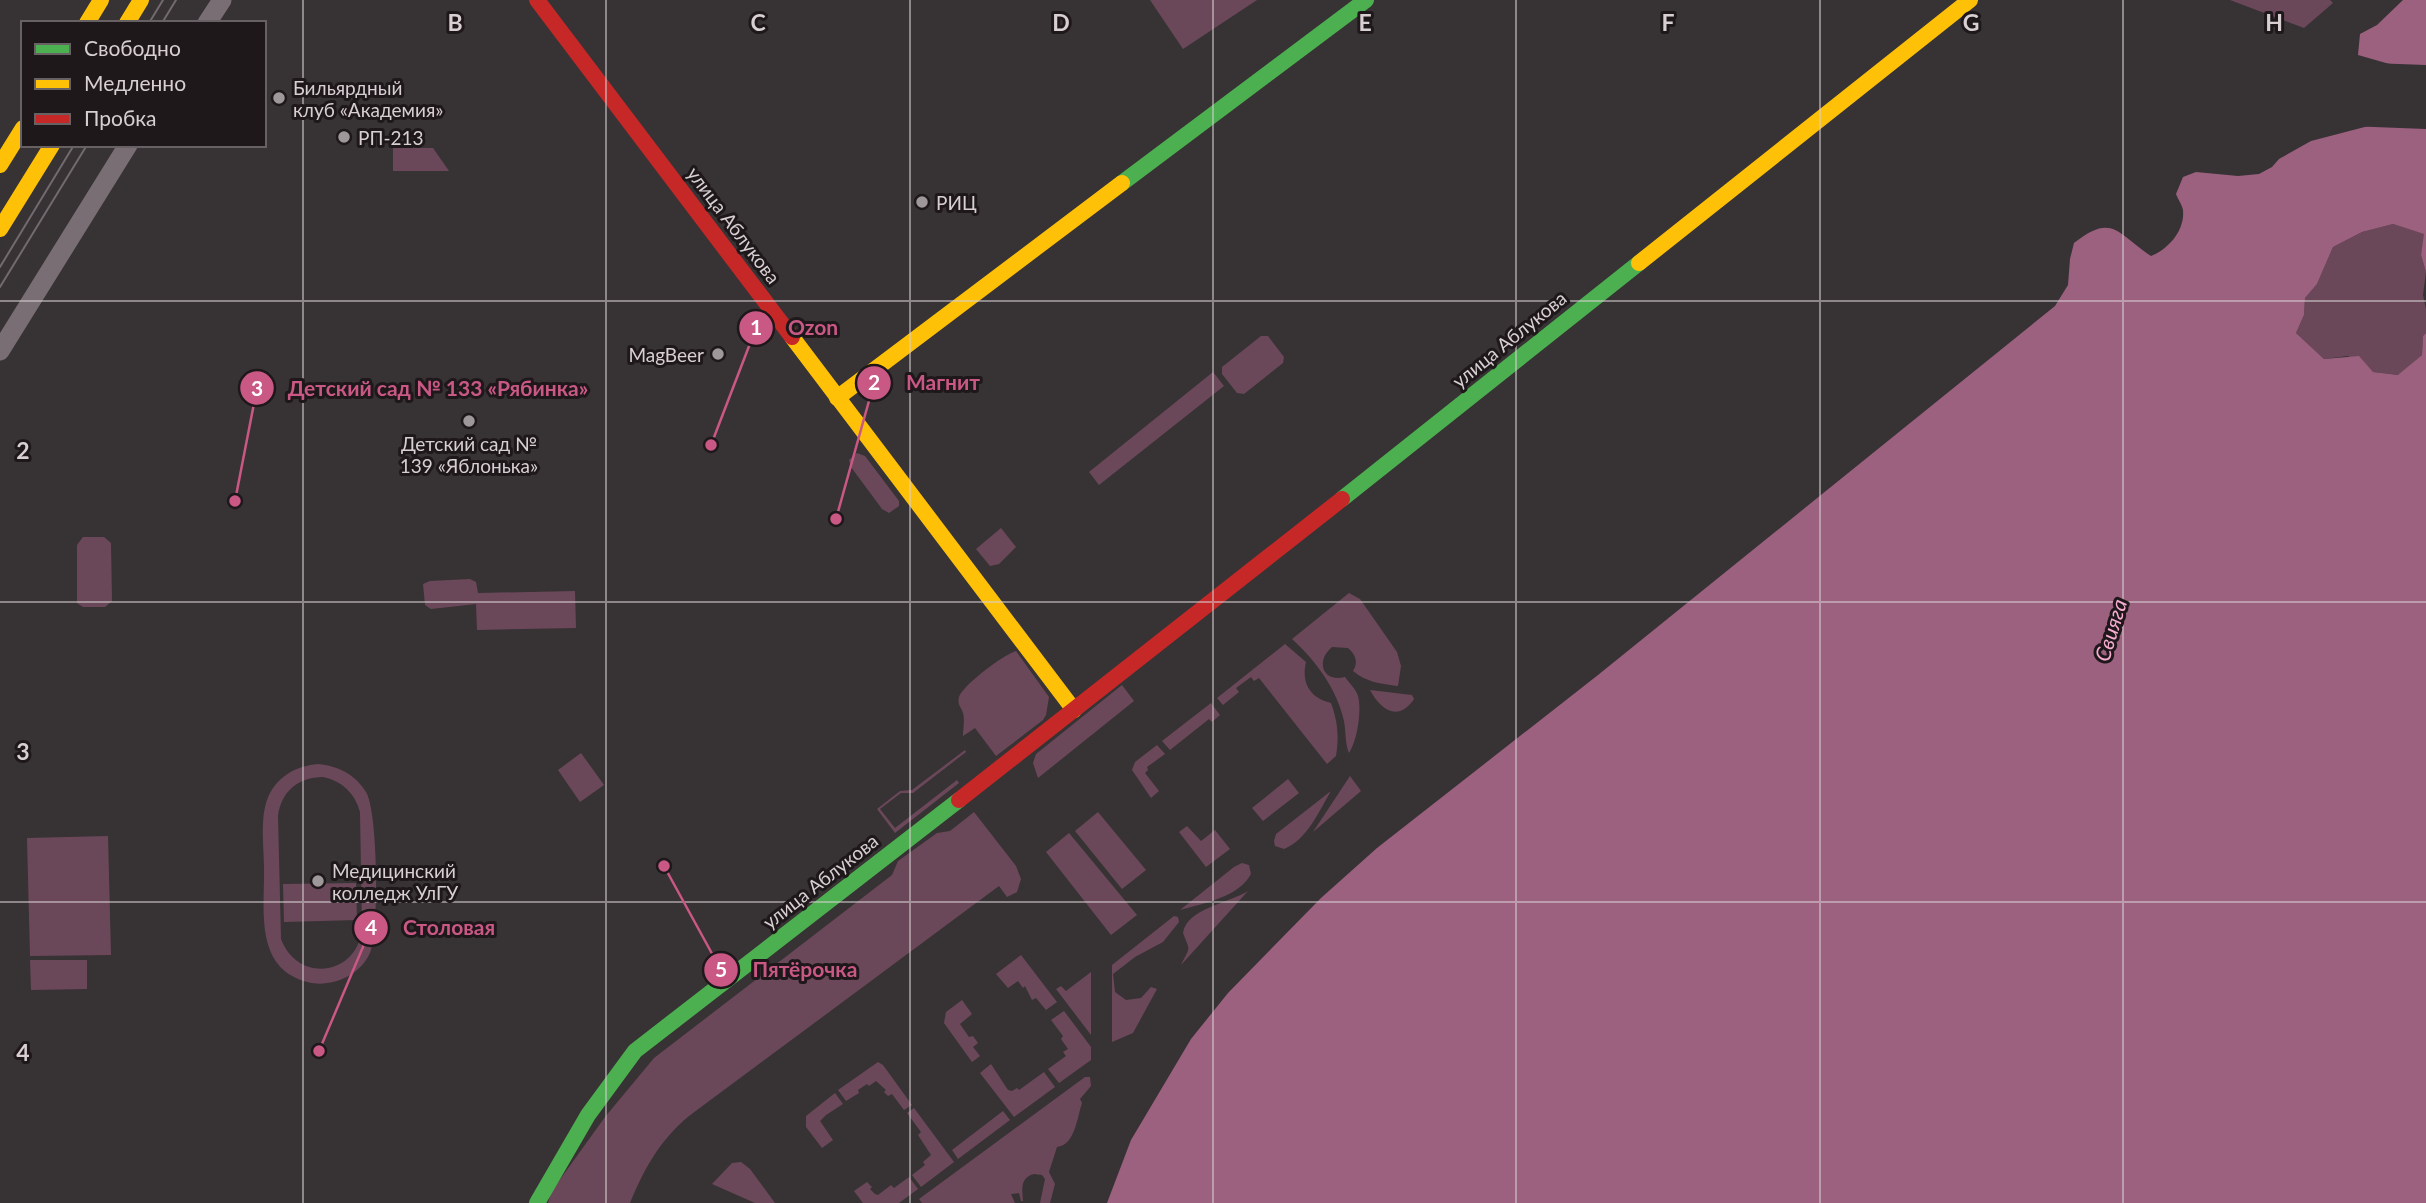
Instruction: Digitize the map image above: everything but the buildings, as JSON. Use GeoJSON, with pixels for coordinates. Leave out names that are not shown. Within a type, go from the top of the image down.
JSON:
{"type":"FeatureCollection","features":[{"type":"Feature","properties":{"kind":"street"},"geometry":{"type":"LineString","coordinates":[[88,21],[101,0]]}},
{"type":"Feature","properties":{"kind":"street"},"geometry":{"type":"LineString","coordinates":[[128,21],[141,0]]}},
{"type":"Feature","properties":{"kind":"street"},"geometry":{"type":"LineString","coordinates":[[208,21],[222,0]]}},
{"type":"Feature","properties":{"kind":"street","name":"улица Аблукова"},"geometry":{"type":"LineString","coordinates":[[537,0],[1074,710]]}},
{"type":"Feature","properties":{"kind":"street"},"geometry":{"type":"LineString","coordinates":[[837,398],[1366,0]]}},
{"type":"Feature","properties":{"kind":"street","name":"улица Аблукова"},"geometry":{"type":"LineString","coordinates":[[537,1203],[588,1115],[635,1051],[1074,710],[1970,0]]}},
{"type":"Feature","properties":{"kind":"street"},"geometry":{"type":"LineString","coordinates":[[0,164],[21,131]]}},
{"type":"Feature","properties":{"kind":"street"},"geometry":{"type":"LineString","coordinates":[[0,229],[51,147]]}},
{"type":"Feature","properties":{"kind":"street"},"geometry":{"type":"LineString","coordinates":[[0,351],[127,147]]}},
{"type":"Feature","properties":{"kind":"shaded area"},"geometry":{"type":"Polygon","coordinates":[[[1150,0],[1257,0],[1183,49],[1150,0]]]}},
{"type":"Feature","properties":{"kind":"shaded area"},"geometry":{"type":"Polygon","coordinates":[[[2230,0],[2330,0],[2333,3],[2304,28],[2230,0]]]}},
{"type":"Feature","properties":{"kind":"shaded area"},"geometry":{"type":"Polygon","coordinates":[[[393,148],[433,148],[449,171],[393,171],[393,148]]]}},
{"type":"Feature","properties":{"kind":"shaded area"},"geometry":{"type":"Polygon","coordinates":[[[2393,224],[2425,234],[2421,255],[2426,272],[2423,295],[2426,333],[2423,336],[2422,355],[2399,375],[2373,372],[2348,356],[2324,359],[2296,333],[2304,315],[2305,298],[2317,284],[2333,247],[2362,232],[2393,224]]]}},
{"type":"Feature","properties":{"kind":"shaded area"},"geometry":{"type":"Polygon","coordinates":[[[1261,336],[1268,336],[1284,357],[1283,363],[1244,394],[1237,393],[1222,374],[1222,367],[1261,336]]]}},
{"type":"Feature","properties":{"kind":"shaded area"},"geometry":{"type":"Polygon","coordinates":[[[1213,372],[1224,386],[1099,485],[1089,472],[1213,372]]]}},
{"type":"Feature","properties":{"kind":"shaded area"},"geometry":{"type":"Polygon","coordinates":[[[857,453],[865,456],[899,501],[899,506],[889,513],[882,509],[851,467],[849,460],[857,453]]]}},
{"type":"Feature","properties":{"kind":"shaded area"},"geometry":{"type":"Polygon","coordinates":[[[1001,528],[1016,547],[999,564],[990,566],[976,549],[1001,528]]]}},
{"type":"Feature","properties":{"kind":"shaded area"},"geometry":{"type":"Polygon","coordinates":[[[83,537],[104,537],[111,543],[112,601],[105,607],[83,607],[77,603],[77,545],[83,537]]]}},
{"type":"Feature","properties":{"kind":"shaded area"},"geometry":{"type":"Polygon","coordinates":[[[470,579],[476,582],[478,593],[575,591],[576,628],[477,630],[476,604],[431,609],[425,605],[423,584],[430,581],[470,579]]]}},
{"type":"Feature","properties":{"kind":"shaded area"},"geometry":{"type":"Polygon","coordinates":[[[1349,593],[1360,599],[1397,652],[1401,666],[1398,686],[1368,680],[1358,675],[1353,671],[1355,658],[1348,648],[1332,647],[1324,658],[1324,670],[1327,674],[1337,678],[1345,677],[1358,696],[1358,726],[1349,753],[1341,709],[1331,687],[1317,666],[1292,639],[1349,593]]]}},
{"type":"Feature","properties":{"kind":"shaded area"},"geometry":{"type":"Polygon","coordinates":[[[1285,644],[1306,662],[1305,677],[1309,688],[1318,697],[1331,703],[1337,742],[1336,756],[1327,764],[1259,678],[1254,681],[1251,677],[1236,688],[1239,692],[1223,705],[1217,698],[1285,644]]]}},
{"type":"Feature","properties":{"kind":"shaded area"},"geometry":{"type":"Polygon","coordinates":[[[1016,651],[1049,697],[1046,715],[996,756],[975,728],[963,736],[964,715],[959,697],[984,671],[1016,651]]]}},
{"type":"Feature","properties":{"kind":"shaded area"},"geometry":{"type":"Polygon","coordinates":[[[1122,685],[1134,701],[1038,778],[1033,763],[1036,754],[1122,685]]]}},
{"type":"Feature","properties":{"kind":"shaded area"},"geometry":{"type":"Polygon","coordinates":[[[1370,690],[1412,695],[1414,699],[1402,710],[1390,711],[1379,703],[1370,690]]]}},
{"type":"Feature","properties":{"kind":"shaded area"},"geometry":{"type":"Polygon","coordinates":[[[1211,703],[1220,715],[1212,722],[1209,719],[1170,750],[1162,741],[1211,703]]]}},
{"type":"Feature","properties":{"kind":"shaded area"},"geometry":{"type":"Polygon","coordinates":[[[1157,745],[1165,754],[1147,767],[1145,773],[1159,791],[1151,798],[1132,770],[1135,762],[1157,745]]]}},
{"type":"Feature","properties":{"kind":"shaded area"},"geometry":{"type":"Polygon","coordinates":[[[965,750],[966,752],[913,793],[901,793],[880,809],[895,828],[957,780],[959,783],[895,833],[877,809],[900,791],[912,790],[965,750]]]}},
{"type":"Feature","properties":{"kind":"shaded area"},"geometry":{"type":"Polygon","coordinates":[[[581,753],[604,785],[580,802],[558,770],[581,753]]]}},
{"type":"Feature","properties":{"kind":"shaded area"},"geometry":{"type":"Polygon","coordinates":[[[310,765],[339,769],[362,786],[370,803],[375,845],[375,919],[371,950],[354,972],[341,980],[323,984],[303,981],[283,969],[268,944],[264,913],[264,810],[270,793],[284,776],[310,765]],[[314,778],[299,783],[287,793],[278,816],[281,939],[289,953],[300,963],[313,968],[339,964],[350,956],[358,944],[362,928],[360,812],[351,794],[330,779],[314,778]]]}},
{"type":"Feature","properties":{"kind":"shaded area"},"geometry":{"type":"Polygon","coordinates":[[[1350,776],[1361,791],[1313,832],[1350,776]]]}},
{"type":"Feature","properties":{"kind":"shaded area"},"geometry":{"type":"Polygon","coordinates":[[[1288,779],[1299,793],[1263,821],[1252,808],[1288,779]]]}},
{"type":"Feature","properties":{"kind":"shaded area"},"geometry":{"type":"Polygon","coordinates":[[[1331,791],[1312,824],[1299,839],[1284,849],[1275,846],[1276,834],[1331,791]]]}},
{"type":"Feature","properties":{"kind":"shaded area"},"geometry":{"type":"Polygon","coordinates":[[[974,812],[1016,866],[1021,879],[1017,892],[1007,897],[999,886],[689,1116],[654,1156],[630,1203],[548,1203],[551,1192],[605,1117],[654,1058],[892,875],[898,861],[937,833],[950,831],[974,812]]]}},
{"type":"Feature","properties":{"kind":"shaded area"},"geometry":{"type":"Polygon","coordinates":[[[1098,812],[1146,870],[1122,889],[1075,831],[1098,812]]]}},
{"type":"Feature","properties":{"kind":"shaded area"},"geometry":{"type":"Polygon","coordinates":[[[1187,826],[1201,841],[1215,830],[1230,849],[1206,867],[1179,832],[1187,826]]]}},
{"type":"Feature","properties":{"kind":"shaded area"},"geometry":{"type":"Polygon","coordinates":[[[1069,833],[1137,915],[1111,935],[1046,852],[1069,833]]]}},
{"type":"Feature","properties":{"kind":"shaded area"},"geometry":{"type":"Polygon","coordinates":[[[108,836],[111,955],[30,956],[27,838],[108,836]]]}},
{"type":"Feature","properties":{"kind":"shaded area"},"geometry":{"type":"Polygon","coordinates":[[[1242,863],[1249,865],[1251,874],[1238,888],[1210,902],[1180,910],[1234,867],[1242,863]]]}},
{"type":"Feature","properties":{"kind":"shaded area"},"geometry":{"type":"Polygon","coordinates":[[[356,883],[357,920],[284,922],[283,884],[356,883]]]}},
{"type":"Feature","properties":{"kind":"shaded area"},"geometry":{"type":"Polygon","coordinates":[[[1248,891],[1181,965],[1188,949],[1183,933],[1192,918],[1248,891]]]}},
{"type":"Feature","properties":{"kind":"shaded area"},"geometry":{"type":"Polygon","coordinates":[[[1174,916],[1178,917],[1179,922],[1163,942],[1135,957],[1113,974],[1115,992],[1126,1000],[1141,998],[1151,987],[1157,989],[1133,1033],[1112,1042],[1112,965],[1174,916]]]}},
{"type":"Feature","properties":{"kind":"shaded area"},"geometry":{"type":"Polygon","coordinates":[[[1021,955],[1057,1002],[1046,1010],[1036,998],[1032,1000],[1025,986],[1023,988],[1018,981],[1008,988],[996,974],[1021,955]]]}},
{"type":"Feature","properties":{"kind":"shaded area"},"geometry":{"type":"Polygon","coordinates":[[[30,960],[87,960],[87,989],[31,990],[30,960]]]}},
{"type":"Feature","properties":{"kind":"shaded area"},"geometry":{"type":"Polygon","coordinates":[[[1091,972],[1091,1035],[1056,989],[1061,986],[1066,991],[1091,972]]]}},
{"type":"Feature","properties":{"kind":"shaded area"},"geometry":{"type":"Polygon","coordinates":[[[962,1000],[972,1014],[960,1024],[969,1037],[973,1036],[978,1043],[973,1047],[980,1056],[972,1062],[944,1023],[946,1012],[962,1000]]]}},
{"type":"Feature","properties":{"kind":"shaded area"},"geometry":{"type":"Polygon","coordinates":[[[1064,1011],[1091,1047],[1091,1060],[1059,1083],[1048,1069],[1066,1056],[1063,1052],[1068,1049],[1061,1039],[1063,1036],[1051,1020],[1064,1011]]]}},
{"type":"Feature","properties":{"kind":"shaded area"},"geometry":{"type":"Polygon","coordinates":[[[878,1062],[912,1105],[904,1110],[892,1094],[888,1096],[884,1092],[886,1090],[876,1081],[858,1090],[859,1093],[846,1101],[838,1090],[878,1062]]]}},
{"type":"Feature","properties":{"kind":"shaded area"},"geometry":{"type":"Polygon","coordinates":[[[991,1064],[1008,1090],[1019,1090],[1044,1072],[1055,1087],[1014,1117],[980,1073],[991,1064]]]}},
{"type":"Feature","properties":{"kind":"shaded area"},"geometry":{"type":"Polygon","coordinates":[[[1085,1077],[1090,1077],[1091,1086],[1080,1099],[1082,1103],[1072,1136],[1057,1147],[1049,1172],[1055,1184],[1050,1203],[1040,1203],[1045,1179],[1042,1175],[1034,1174],[1024,1181],[1023,1201],[1019,1193],[1011,1194],[1015,1203],[922,1203],[919,1199],[1085,1077]]]}},
{"type":"Feature","properties":{"kind":"shaded area"},"geometry":{"type":"Polygon","coordinates":[[[835,1093],[843,1104],[820,1121],[833,1140],[822,1148],[806,1127],[806,1116],[835,1093]]]}},
{"type":"Feature","properties":{"kind":"shaded area"},"geometry":{"type":"Polygon","coordinates":[[[914,1108],[954,1162],[921,1187],[912,1175],[925,1165],[923,1162],[931,1155],[918,1135],[921,1132],[907,1113],[914,1108]]]}},
{"type":"Feature","properties":{"kind":"shaded area"},"geometry":{"type":"Polygon","coordinates":[[[1003,1111],[1010,1120],[958,1159],[952,1150],[1003,1111]]]}},
{"type":"Feature","properties":{"kind":"shaded area"},"geometry":{"type":"Polygon","coordinates":[[[741,1162],[750,1169],[775,1203],[755,1203],[712,1184],[732,1163],[741,1162]]]}},
{"type":"Feature","properties":{"kind":"shaded area"},"geometry":{"type":"Polygon","coordinates":[[[909,1177],[918,1189],[899,1203],[863,1203],[854,1191],[867,1182],[872,1187],[870,1189],[878,1195],[891,1185],[894,1188],[909,1177]]]}},
{"type":"Feature","properties":{"kind":"water"},"geometry":{"type":"Polygon","coordinates":[[[2403,0],[2426,0],[2426,81],[2393,65],[2358,55],[2360,34],[2377,25],[2403,0]]]}},
{"type":"Feature","properties":{"kind":"water","name":"Свияга"},"geometry":{"type":"Polygon","coordinates":[[[2426,111],[2426,272],[2421,255],[2424,234],[2393,224],[2362,232],[2333,247],[2317,284],[2305,298],[2304,315],[2296,333],[2324,359],[2359,356],[2373,372],[2398,375],[2422,355],[2423,336],[2426,333],[2426,1203],[1107,1203],[1131,1140],[1191,1039],[1228,993],[1321,898],[1377,848],[1598,675],[2055,306],[2068,285],[2074,243],[2087,234],[2106,228],[2122,234],[2151,256],[2169,244],[2181,225],[2183,210],[2176,194],[2183,177],[2196,172],[2238,176],[2259,174],[2311,141],[2426,111]]]}},
{"type":"Feature","properties":{"kind":"pier"},"geometry":{"type":"Polygon","coordinates":[[[2372,63],[2426,65],[2426,84],[2416,84],[2392,68],[2372,63]]]}},
{"type":"Feature","properties":{"kind":"pier"},"geometry":{"type":"Polygon","coordinates":[[[2426,107],[2426,129],[2348,126],[2381,120],[2400,109],[2426,107]]]}},
{"type":"Feature","properties":{"kind":"tram line"},"geometry":{"type":"LineString","coordinates":[[150,21],[163,0]]}},
{"type":"Feature","properties":{"kind":"tram line"},"geometry":{"type":"LineString","coordinates":[[163,21],[176,0]]}},
{"type":"Feature","properties":{"kind":"tram line"},"geometry":{"type":"LineString","coordinates":[[0,267],[73,147]]}},
{"type":"Feature","properties":{"kind":"tram line"},"geometry":{"type":"LineString","coordinates":[[0,287],[86,147]]}},
{"type":"Feature","properties":{"kind":"traffic: fast"},"geometry":{"type":"LineString","coordinates":[[1122,183],[1366,0]]}},
{"type":"Feature","properties":{"kind":"traffic: fast"},"geometry":{"type":"LineString","coordinates":[[1342,499],[1639,263]]}},
{"type":"Feature","properties":{"kind":"traffic: fast"},"geometry":{"type":"LineString","coordinates":[[537,1203],[588,1115],[635,1051],[959,800]]}},
{"type":"Feature","properties":{"kind":"traffic: slow"},"geometry":{"type":"LineString","coordinates":[[88,21],[101,0]]}},
{"type":"Feature","properties":{"kind":"traffic: slow"},"geometry":{"type":"LineString","coordinates":[[128,21],[141,0]]}},
{"type":"Feature","properties":{"kind":"traffic: slow"},"geometry":{"type":"LineString","coordinates":[[1639,263],[1970,0]]}},
{"type":"Feature","properties":{"kind":"traffic: slow"},"geometry":{"type":"LineString","coordinates":[[0,165],[21,131]]}},
{"type":"Feature","properties":{"kind":"traffic: slow"},"geometry":{"type":"LineString","coordinates":[[0,229],[51,147]]}},
{"type":"Feature","properties":{"kind":"traffic: slow"},"geometry":{"type":"LineString","coordinates":[[837,398],[1122,183]]}},
{"type":"Feature","properties":{"kind":"traffic: slow"},"geometry":{"type":"LineString","coordinates":[[792,337],[1074,710]]}},
{"type":"Feature","properties":{"kind":"traffic: jam"},"geometry":{"type":"LineString","coordinates":[[537,0],[792,337]]}},
{"type":"Feature","properties":{"kind":"traffic: jam"},"geometry":{"type":"LineString","coordinates":[[959,800],[1342,499]]}},
{"type":"Feature","properties":{"kind":"place","name":"Бильярдный клуб «Академия»"},"geometry":{"type":"Point","coordinates":[279,98]}},
{"type":"Feature","properties":{"kind":"place","name":"РП-213"},"geometry":{"type":"Point","coordinates":[344,137]}},
{"type":"Feature","properties":{"kind":"place","name":"РИЦ"},"geometry":{"type":"Point","coordinates":[922,202]}},
{"type":"Feature","properties":{"kind":"place","name":"MagBeer"},"geometry":{"type":"Point","coordinates":[718,354]}},
{"type":"Feature","properties":{"kind":"place","name":"Детский сад № 139 «Яблонька»"},"geometry":{"type":"Point","coordinates":[469,421]}},
{"type":"Feature","properties":{"kind":"place","name":"Ozon"},"geometry":{"type":"Point","coordinates":[711,445]}},
{"type":"Feature","properties":{"kind":"place","name":"Детский сад № 133 «Рябинка»"},"geometry":{"type":"Point","coordinates":[235,501]}},
{"type":"Feature","properties":{"kind":"place","name":"Магнит"},"geometry":{"type":"Point","coordinates":[836,519]}},
{"type":"Feature","properties":{"kind":"place","name":"Пятёрочка"},"geometry":{"type":"Point","coordinates":[664,866]}},
{"type":"Feature","properties":{"kind":"place","name":"Медицинский колледж УлГУ"},"geometry":{"type":"Point","coordinates":[318,881]}},
{"type":"Feature","properties":{"kind":"place","name":"Столовая"},"geometry":{"type":"Point","coordinates":[319,1051]}}]}
